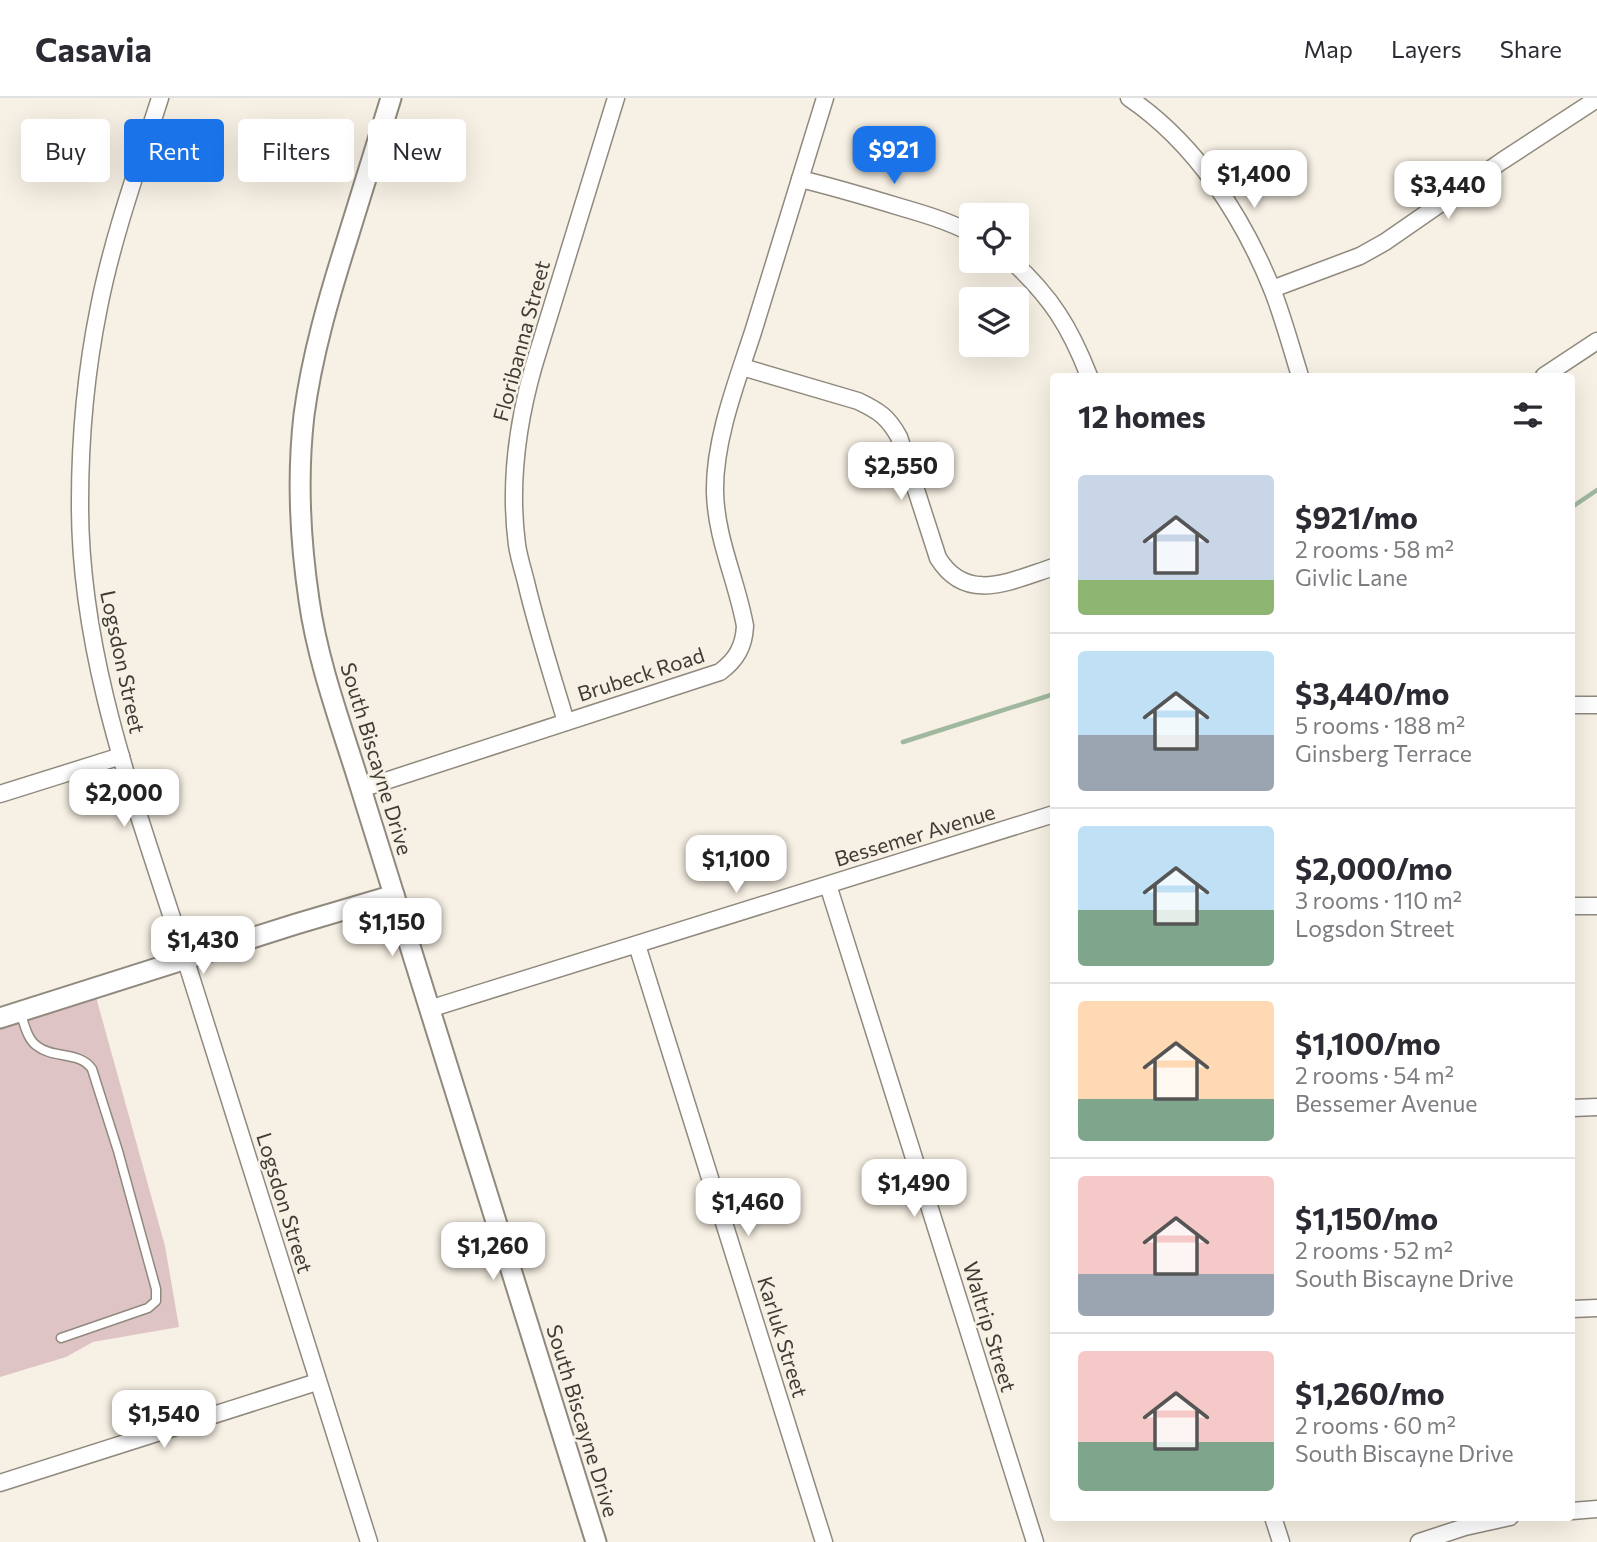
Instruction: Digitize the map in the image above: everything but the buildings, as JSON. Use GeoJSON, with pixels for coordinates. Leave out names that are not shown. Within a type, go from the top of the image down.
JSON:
{"type":"FeatureCollection","features":[{"type":"Feature","properties":{"kind":"street","name":"Logsdon Street"},"geometry":{"type":"LineString","coordinates":[[160,98],[112,251],[90,357],[82,430],[79,504],[83,575],[104,693],[139,818],[369,1542]]}},
{"type":"Feature","properties":{"kind":"street","name":"South Biscayne Drive"},"geometry":{"type":"LineString","coordinates":[[391,98],[320,331],[304,413],[300,464],[301,521],[309,602],[324,668],[596,1542]]}},
{"type":"Feature","properties":{"kind":"street","name":"Floribanna Street"},"geometry":{"type":"LineString","coordinates":[[566,722],[532,608],[518,547],[514,485],[516,453],[528,387],[615,98]]}},
{"type":"Feature","properties":{"kind":"street","name":"Brubeck Road"},"geometry":{"type":"LineString","coordinates":[[361,789],[720,672],[739,652],[745,637],[745,626],[717,517],[715,491],[720,442],[825,98]]}},
{"type":"Feature","properties":{"kind":"street"},"geometry":{"type":"LineString","coordinates":[[1129,98],[1180,142],[1219,189],[1250,242],[1272,289],[1299,373]]}},
{"type":"Feature","properties":{"kind":"street"},"geometry":{"type":"LineString","coordinates":[[1272,289],[1360,256],[1385,243],[1597,99]]}},
{"type":"Feature","properties":{"kind":"street"},"geometry":{"type":"LineString","coordinates":[[800,179],[931,216],[959,227]]}},
{"type":"Feature","properties":{"kind":"street"},"geometry":{"type":"LineString","coordinates":[[1024,273],[1059,313],[1073,337],[1088,373]]}},
{"type":"Feature","properties":{"kind":"street"},"geometry":{"type":"LineString","coordinates":[[1549,373],[1597,341]]}},
{"type":"Feature","properties":{"kind":"street"},"geometry":{"type":"LineString","coordinates":[[741,368],[858,401],[884,416],[899,437],[939,558],[954,577],[965,583],[987,586],[1050,568]]}},
{"type":"Feature","properties":{"kind":"street"},"geometry":{"type":"LineString","coordinates":[[1575,705],[1597,705]]}},
{"type":"Feature","properties":{"kind":"street"},"geometry":{"type":"LineString","coordinates":[[0,794],[121,756]]}},
{"type":"Feature","properties":{"kind":"street","name":"Bessemer Avenue"},"geometry":{"type":"LineString","coordinates":[[429,1009],[1050,816]]}},
{"type":"Feature","properties":{"kind":"street","name":"Waltrip Street"},"geometry":{"type":"LineString","coordinates":[[828,885],[1035,1542]]}},
{"type":"Feature","properties":{"kind":"street"},"geometry":{"type":"LineString","coordinates":[[0,1018],[394,895]]}},
{"type":"Feature","properties":{"kind":"street"},"geometry":{"type":"LineString","coordinates":[[1575,906],[1597,906]]}},
{"type":"Feature","properties":{"kind":"street","name":"Karluk Street"},"geometry":{"type":"LineString","coordinates":[[637,945],[824,1542]]}},
{"type":"Feature","properties":{"kind":"street"},"geometry":{"type":"LineString","coordinates":[[1575,1108],[1597,1107]]}},
{"type":"Feature","properties":{"kind":"street"},"geometry":{"type":"LineString","coordinates":[[1575,1309],[1597,1308]]}},
{"type":"Feature","properties":{"kind":"street"},"geometry":{"type":"LineString","coordinates":[[0,1483],[317,1382]]}},
{"type":"Feature","properties":{"kind":"street"},"geometry":{"type":"LineString","coordinates":[[1575,1511],[1597,1510]]}},
{"type":"Feature","properties":{"kind":"street"},"geometry":{"type":"LineString","coordinates":[[1274,1521],[1281,1542]]}},
{"type":"Feature","properties":{"kind":"street"},"geometry":{"type":"LineString","coordinates":[[1419,1542],[1492,1521]]}},
{"type":"Feature","properties":{"kind":"lane"},"geometry":{"type":"LineString","coordinates":[[20,1011],[32,1042],[39,1048],[78,1058],[88,1063],[92,1069],[156,1289],[156,1301],[148,1308],[61,1338]]}},
{"type":"Feature","properties":{"kind":"shaded area"},"geometry":{"type":"Polygon","coordinates":[[[96,997],[165,1246],[179,1327],[93,1342],[66,1357],[0,1377],[0,1026],[96,997]]]}},
{"type":"Feature","properties":{"kind":"waterway"},"geometry":{"type":"LineString","coordinates":[[1575,505],[1597,490]]}},
{"type":"Feature","properties":{"kind":"waterway"},"geometry":{"type":"LineString","coordinates":[[903,742],[1050,695]]}}]}
